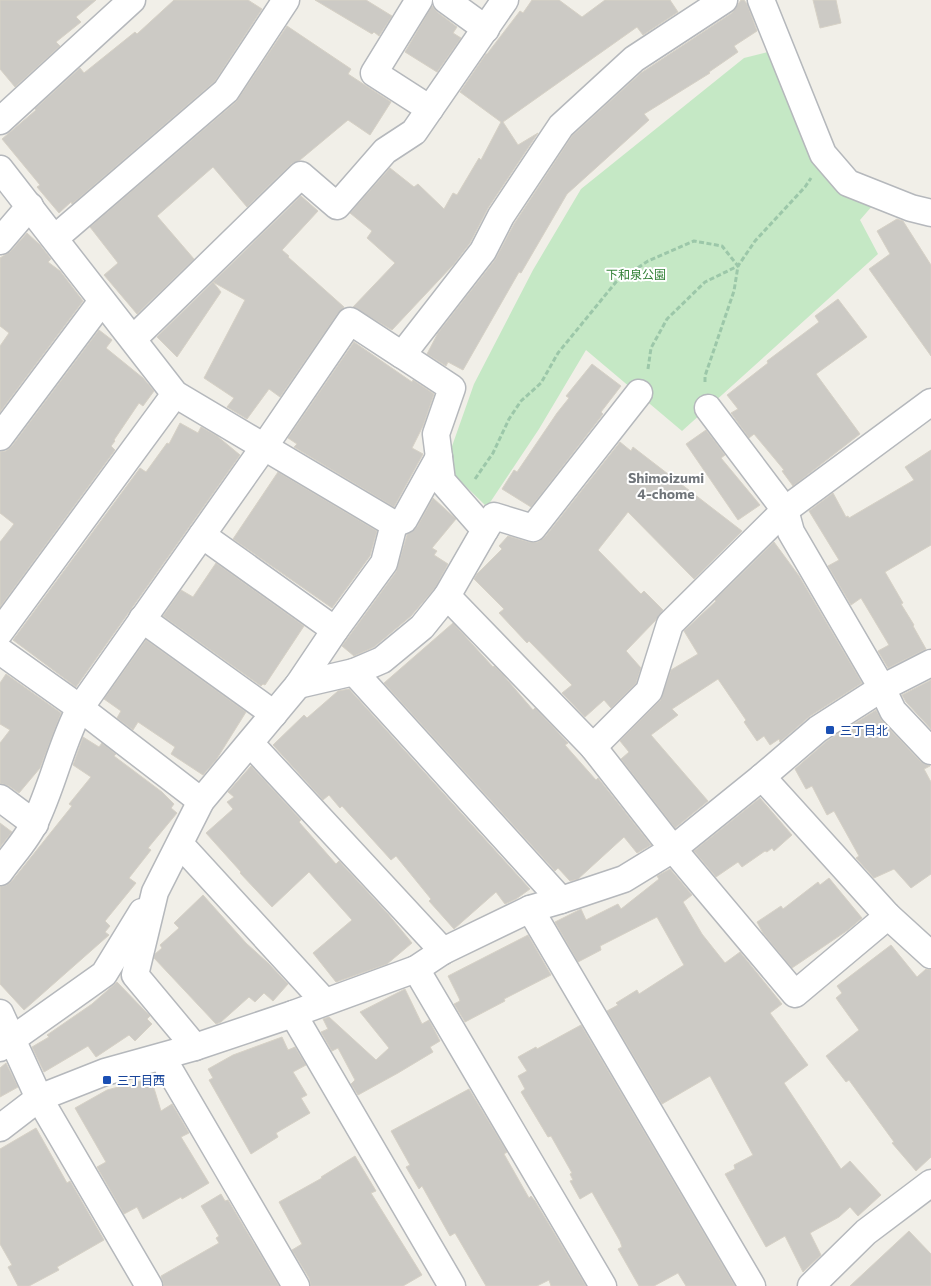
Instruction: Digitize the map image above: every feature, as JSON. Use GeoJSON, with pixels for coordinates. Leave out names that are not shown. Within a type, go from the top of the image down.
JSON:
{"type":"FeatureCollection","features":[{"type":"Feature","properties":{"kind":"street"},"geometry":{"type":"LineString","coordinates":[[0,120],[132,0]]}},
{"type":"Feature","properties":{"kind":"street"},"geometry":{"type":"LineString","coordinates":[[55,238],[226,91],[286,0]]}},
{"type":"Feature","properties":{"kind":"street"},"geometry":{"type":"LineString","coordinates":[[419,0],[374,74],[430,109]]}},
{"type":"Feature","properties":{"kind":"street"},"geometry":{"type":"LineString","coordinates":[[446,0],[486,29]]}},
{"type":"Feature","properties":{"kind":"street"},"geometry":{"type":"LineString","coordinates":[[133,339],[302,175],[337,206],[385,151],[414,132],[506,0]]}},
{"type":"Feature","properties":{"kind":"street"},"geometry":{"type":"LineString","coordinates":[[402,355],[483,251],[501,216],[561,126],[634,60],[724,0]]}},
{"type":"Feature","properties":{"kind":"street"},"geometry":{"type":"LineString","coordinates":[[761,0],[823,154],[848,183],[911,208],[931,213]]}},
{"type":"Feature","properties":{"kind":"street"},"geometry":{"type":"LineString","coordinates":[[0,169],[175,394],[394,524]]}},
{"type":"Feature","properties":{"kind":"street"},"geometry":{"type":"LineString","coordinates":[[0,241],[30,206]]}},
{"type":"Feature","properties":{"kind":"street"},"geometry":{"type":"LineString","coordinates":[[0,437],[102,301]]}},
{"type":"Feature","properties":{"kind":"street"},"geometry":{"type":"LineString","coordinates":[[0,872],[34,824],[50,788],[69,728],[80,708],[264,447],[350,321],[452,388],[436,434],[442,481],[485,530]]}},
{"type":"Feature","properties":{"kind":"street"},"geometry":{"type":"LineString","coordinates":[[298,685],[354,672],[382,660],[422,627],[447,596],[494,516],[533,528],[639,393]]}},
{"type":"Feature","properties":{"kind":"street"},"geometry":{"type":"LineString","coordinates":[[0,632],[175,394]]}},
{"type":"Feature","properties":{"kind":"street"},"geometry":{"type":"LineString","coordinates":[[593,746],[649,691],[670,624],[785,510],[931,402]]}},
{"type":"Feature","properties":{"kind":"street"},"geometry":{"type":"LineString","coordinates":[[708,408],[785,510],[791,532],[894,711],[931,751]]}},
{"type":"Feature","properties":{"kind":"street"},"geometry":{"type":"LineString","coordinates":[[394,524],[404,520],[439,457]]}},
{"type":"Feature","properties":{"kind":"street"},"geometry":{"type":"LineString","coordinates":[[7,1044],[104,974],[155,892],[201,801],[298,685],[384,563],[394,524]]}},
{"type":"Feature","properties":{"kind":"street"},"geometry":{"type":"LineString","coordinates":[[202,534],[335,630]]}},
{"type":"Feature","properties":{"kind":"street"},"geometry":{"type":"LineString","coordinates":[[447,596],[593,746],[674,848],[795,994],[888,916]]}},
{"type":"Feature","properties":{"kind":"street"},"geometry":{"type":"LineString","coordinates":[[142,620],[274,714]]}},
{"type":"Feature","properties":{"kind":"street"},"geometry":{"type":"LineString","coordinates":[[0,651],[80,708],[201,801]]}},
{"type":"Feature","properties":{"kind":"street"},"geometry":{"type":"LineString","coordinates":[[0,1128],[40,1098],[105,1072],[195,1047],[416,969],[443,951],[530,909],[624,879],[674,848],[818,729],[882,688],[931,663]]}},
{"type":"Feature","properties":{"kind":"street"},"geometry":{"type":"LineString","coordinates":[[354,672],[561,900]]}},
{"type":"Feature","properties":{"kind":"street"},"geometry":{"type":"LineString","coordinates":[[250,744],[443,951]]}},
{"type":"Feature","properties":{"kind":"street"},"geometry":{"type":"LineString","coordinates":[[762,777],[888,916],[931,955]]}},
{"type":"Feature","properties":{"kind":"street"},"geometry":{"type":"LineString","coordinates":[[0,798],[34,824]]}},
{"type":"Feature","properties":{"kind":"street"},"geometry":{"type":"LineString","coordinates":[[180,844],[324,1002]]}},
{"type":"Feature","properties":{"kind":"street"},"geometry":{"type":"LineString","coordinates":[[155,892],[135,975],[195,1047]]}},
{"type":"Feature","properties":{"kind":"street"},"geometry":{"type":"LineString","coordinates":[[530,909],[752,1286]]}},
{"type":"Feature","properties":{"kind":"street"},"geometry":{"type":"LineString","coordinates":[[416,969],[604,1286]]}},
{"type":"Feature","properties":{"kind":"street"},"geometry":{"type":"LineString","coordinates":[[0,1013],[7,1044],[150,1286]]}},
{"type":"Feature","properties":{"kind":"street"},"geometry":{"type":"LineString","coordinates":[[293,1014],[452,1286]]}},
{"type":"Feature","properties":{"kind":"street"},"geometry":{"type":"LineString","coordinates":[[162,1057],[296,1286]]}},
{"type":"Feature","properties":{"kind":"street"},"geometry":{"type":"LineString","coordinates":[[811,1286],[866,1232],[931,1183]]}},
{"type":"Feature","properties":{"kind":"path"},"geometry":{"type":"LineString","coordinates":[[708,408],[705,376],[734,291],[738,266],[755,241],[805,188],[816,171],[823,154]]}},
{"type":"Feature","properties":{"kind":"path"},"geometry":{"type":"LineString","coordinates":[[459,500],[493,453],[509,419],[521,401],[541,383],[558,352],[616,282],[648,261],[694,240],[722,246],[738,266]]}},
{"type":"Feature","properties":{"kind":"path"},"geometry":{"type":"LineString","coordinates":[[639,393],[648,374],[651,348],[667,319],[705,282],[738,266]]}},
{"type":"Feature","properties":{"kind":"green space","name":"下和泉公園"},"geometry":{"type":"Polygon","coordinates":[[[772,51],[799,118],[873,205],[860,220],[878,254],[682,431],[586,350],[539,429],[487,507],[445,466],[474,384],[533,270],[581,189],[744,58],[772,51]]]}},
{"type":"Feature","properties":{"kind":"building"},"geometry":{"type":"Polygon","coordinates":[[[0,0],[96,0],[76,17],[81,22],[56,42],[60,46],[15,87],[0,69],[0,0]]]}},
{"type":"Feature","properties":{"kind":"building"},"geometry":{"type":"Polygon","coordinates":[[[174,0],[248,0],[262,9],[215,81],[72,204],[71,202],[59,213],[37,187],[40,185],[2,139],[80,68],[84,73],[135,32],[137,34],[174,0]]]}},
{"type":"Feature","properties":{"kind":"building"},"geometry":{"type":"Polygon","coordinates":[[[315,0],[366,0],[392,16],[379,36],[374,32],[372,34],[315,0]]]}},
{"type":"Feature","properties":{"kind":"building"},"geometry":{"type":"Polygon","coordinates":[[[532,0],[559,0],[582,17],[605,0],[670,0],[678,12],[643,35],[637,27],[503,122],[518,145],[538,133],[488,208],[470,243],[454,264],[392,330],[353,307],[395,263],[367,238],[372,231],[350,213],[390,168],[414,187],[418,184],[444,209],[453,193],[457,195],[479,158],[481,160],[501,122],[460,92],[486,54],[520,11],[523,13],[532,0]]]}},
{"type":"Feature","properties":{"kind":"building"},"geometry":{"type":"Polygon","coordinates":[[[741,0],[744,0],[747,4],[757,31],[734,46],[738,52],[710,73],[644,114],[649,120],[567,194],[521,273],[519,272],[463,370],[448,362],[446,366],[427,354],[438,333],[495,260],[514,224],[572,136],[641,73],[732,13],[741,0]]]}},
{"type":"Feature","properties":{"kind":"building"},"geometry":{"type":"Polygon","coordinates":[[[813,0],[836,0],[841,23],[820,28],[813,0]]]}},
{"type":"Feature","properties":{"kind":"building"},"geometry":{"type":"Polygon","coordinates":[[[432,6],[457,27],[453,33],[461,38],[437,72],[405,52],[432,6]]]}},
{"type":"Feature","properties":{"kind":"building"},"geometry":{"type":"Polygon","coordinates":[[[287,26],[351,69],[348,74],[391,102],[370,135],[348,120],[300,160],[291,164],[247,207],[213,167],[157,216],[194,259],[137,314],[104,275],[118,263],[90,227],[236,102],[287,26]]]}},
{"type":"Feature","properties":{"kind":"building"},"geometry":{"type":"Polygon","coordinates":[[[301,196],[318,211],[282,250],[344,307],[280,397],[269,389],[247,419],[227,407],[234,398],[204,378],[245,300],[213,282],[301,196]]]}},
{"type":"Feature","properties":{"kind":"building"},"geometry":{"type":"Polygon","coordinates":[[[897,219],[903,221],[931,265],[931,356],[869,269],[890,254],[877,231],[897,219]]]}},
{"type":"Feature","properties":{"kind":"building"},"geometry":{"type":"Polygon","coordinates":[[[27,233],[40,245],[51,259],[48,262],[60,271],[83,301],[0,412],[0,346],[9,333],[0,326],[0,258],[11,251],[27,233]]]}},
{"type":"Feature","properties":{"kind":"building"},"geometry":{"type":"Polygon","coordinates":[[[213,282],[221,292],[177,357],[157,337],[213,282]]]}},
{"type":"Feature","properties":{"kind":"building"},"geometry":{"type":"Polygon","coordinates":[[[838,299],[867,337],[816,374],[860,434],[793,486],[782,471],[784,470],[754,434],[749,438],[731,413],[738,409],[727,395],[768,363],[767,361],[819,322],[815,316],[838,299]]]}},
{"type":"Feature","properties":{"kind":"building"},"geometry":{"type":"Polygon","coordinates":[[[99,330],[112,340],[106,348],[143,378],[154,391],[143,406],[139,403],[114,440],[111,446],[115,450],[0,607],[0,542],[14,524],[0,513],[0,452],[6,451],[12,446],[99,330]]]}},
{"type":"Feature","properties":{"kind":"building"},"geometry":{"type":"Polygon","coordinates":[[[354,342],[412,382],[413,380],[434,394],[423,426],[412,448],[423,454],[394,507],[294,447],[297,444],[288,438],[354,342]]]}},
{"type":"Feature","properties":{"kind":"building"},"geometry":{"type":"Polygon","coordinates":[[[592,364],[621,386],[601,412],[603,414],[531,507],[502,489],[514,470],[517,472],[569,398],[566,396],[592,364]]]}},
{"type":"Feature","properties":{"kind":"building"},"geometry":{"type":"Polygon","coordinates":[[[180,423],[198,433],[201,427],[217,436],[240,455],[76,687],[13,640],[140,468],[146,472],[167,443],[169,444],[180,423]]]}},
{"type":"Feature","properties":{"kind":"building"},"geometry":{"type":"Polygon","coordinates":[[[706,430],[725,455],[721,458],[760,505],[738,520],[686,444],[706,430]]]}},
{"type":"Feature","properties":{"kind":"building"},"geometry":{"type":"Polygon","coordinates":[[[620,442],[631,451],[633,447],[742,531],[694,579],[628,512],[598,550],[641,594],[644,591],[663,610],[626,651],[641,668],[636,683],[611,708],[604,700],[585,717],[562,693],[572,685],[529,641],[527,643],[499,613],[504,609],[474,579],[502,549],[499,546],[508,536],[529,542],[538,542],[545,537],[620,442]]]}},
{"type":"Feature","properties":{"kind":"building"},"geometry":{"type":"Polygon","coordinates":[[[931,450],[931,545],[885,572],[926,649],[888,668],[878,651],[889,645],[861,598],[851,605],[828,566],[839,560],[809,511],[833,493],[846,517],[848,516],[849,518],[914,480],[905,467],[931,450]]]}},
{"type":"Feature","properties":{"kind":"building"},"geometry":{"type":"Polygon","coordinates":[[[278,472],[377,531],[370,556],[332,608],[233,539],[278,472]]]}},
{"type":"Feature","properties":{"kind":"building"},"geometry":{"type":"Polygon","coordinates":[[[433,498],[456,519],[432,548],[437,551],[434,555],[448,564],[435,588],[411,616],[374,647],[354,656],[342,646],[396,572],[407,535],[417,527],[433,498]]]}},
{"type":"Feature","properties":{"kind":"building"},"geometry":{"type":"Polygon","coordinates":[[[774,542],[799,576],[862,683],[810,716],[780,742],[779,739],[770,745],[764,736],[757,741],[744,722],[746,720],[718,679],[672,709],[678,715],[651,735],[708,801],[675,828],[621,759],[629,752],[620,741],[660,701],[671,670],[698,654],[684,631],[774,542]]]}},
{"type":"Feature","properties":{"kind":"building"},"geometry":{"type":"Polygon","coordinates":[[[216,563],[304,626],[265,685],[261,686],[163,616],[181,590],[193,597],[216,563]]]}},
{"type":"Feature","properties":{"kind":"building"},"geometry":{"type":"Polygon","coordinates":[[[453,623],[493,667],[503,675],[533,710],[535,708],[568,743],[565,745],[596,780],[598,778],[651,845],[637,853],[624,837],[578,879],[570,881],[558,868],[555,871],[384,683],[453,623]]]}},
{"type":"Feature","properties":{"kind":"building"},"geometry":{"type":"Polygon","coordinates":[[[146,640],[246,712],[216,760],[203,775],[171,754],[175,747],[138,722],[133,730],[117,718],[121,711],[104,699],[146,640]]]}},
{"type":"Feature","properties":{"kind":"building"},"geometry":{"type":"Polygon","coordinates":[[[6,674],[61,713],[40,768],[19,793],[9,786],[0,783],[0,743],[10,730],[0,724],[0,683],[6,674]]]}},
{"type":"Feature","properties":{"kind":"building"},"geometry":{"type":"Polygon","coordinates":[[[931,680],[931,729],[902,695],[931,680]]]}},
{"type":"Feature","properties":{"kind":"building"},"geometry":{"type":"Polygon","coordinates":[[[349,689],[530,889],[505,904],[496,892],[454,929],[429,901],[431,899],[396,856],[391,860],[342,806],[340,808],[329,795],[323,800],[273,745],[304,715],[307,718],[338,691],[349,689]]]}},
{"type":"Feature","properties":{"kind":"building"},"geometry":{"type":"Polygon","coordinates":[[[876,710],[882,721],[920,761],[930,766],[924,769],[931,782],[931,874],[911,888],[894,869],[874,878],[856,858],[859,856],[834,811],[827,815],[812,786],[806,789],[795,769],[827,741],[876,710]]]}},
{"type":"Feature","properties":{"kind":"building"},"geometry":{"type":"Polygon","coordinates":[[[83,737],[99,747],[102,743],[116,754],[114,756],[162,792],[174,804],[171,808],[177,813],[148,848],[151,850],[129,878],[136,883],[105,921],[110,926],[105,932],[109,935],[24,1010],[0,984],[0,887],[12,881],[72,806],[69,804],[91,777],[73,765],[83,737]]]}},
{"type":"Feature","properties":{"kind":"building"},"geometry":{"type":"Polygon","coordinates":[[[251,766],[301,820],[299,822],[336,864],[339,861],[412,943],[387,964],[336,982],[313,953],[352,920],[309,872],[272,907],[206,833],[233,809],[227,802],[234,797],[228,792],[251,766]]]}},
{"type":"Feature","properties":{"kind":"building"},"geometry":{"type":"Polygon","coordinates":[[[760,798],[792,835],[774,851],[772,848],[767,852],[765,851],[742,867],[738,862],[716,877],[694,851],[760,798]]]}},
{"type":"Feature","properties":{"kind":"building"},"geometry":{"type":"Polygon","coordinates":[[[0,823],[12,832],[0,847],[0,823]]]}},
{"type":"Feature","properties":{"kind":"building"},"geometry":{"type":"Polygon","coordinates":[[[670,869],[692,895],[683,902],[702,934],[725,963],[740,952],[782,1004],[770,1013],[808,1065],[784,1083],[841,1169],[850,1161],[881,1195],[858,1216],[850,1207],[839,1217],[810,1233],[821,1255],[803,1272],[785,1236],[766,1247],[725,1174],[735,1169],[734,1165],[753,1155],[710,1076],[662,1104],[607,1011],[637,990],[639,994],[684,965],[657,917],[600,946],[601,950],[578,962],[555,922],[581,909],[586,920],[618,904],[621,909],[659,879],[657,876],[670,869]]]}},
{"type":"Feature","properties":{"kind":"building"},"geometry":{"type":"Polygon","coordinates":[[[829,878],[862,918],[848,930],[792,968],[763,933],[757,922],[781,906],[783,909],[818,882],[820,885],[829,878]]]}},
{"type":"Feature","properties":{"kind":"building"},"geometry":{"type":"Polygon","coordinates":[[[203,895],[246,943],[288,984],[273,1001],[264,993],[255,1002],[249,997],[221,1022],[216,1024],[154,958],[155,954],[162,948],[160,945],[179,928],[174,923],[203,895]]]}},
{"type":"Feature","properties":{"kind":"building"},"geometry":{"type":"Polygon","coordinates":[[[528,935],[551,975],[465,1022],[454,1004],[460,1001],[448,976],[528,935]]]}},
{"type":"Feature","properties":{"kind":"building"},"geometry":{"type":"Polygon","coordinates":[[[891,945],[917,977],[926,969],[931,970],[931,1157],[916,1171],[892,1143],[894,1142],[849,1080],[846,1082],[826,1056],[859,1030],[836,998],[842,993],[837,986],[891,945]]]}},
{"type":"Feature","properties":{"kind":"building"},"geometry":{"type":"Polygon","coordinates":[[[117,982],[150,1016],[147,1019],[152,1024],[135,1041],[129,1035],[96,1057],[88,1046],[44,1072],[32,1047],[49,1037],[47,1035],[92,1004],[117,982]]]}},
{"type":"Feature","properties":{"kind":"building"},"geometry":{"type":"Polygon","coordinates":[[[405,989],[422,1024],[429,1020],[440,1041],[430,1047],[433,1052],[358,1095],[351,1084],[355,1080],[338,1048],[332,1051],[321,1032],[328,1029],[323,1019],[329,1017],[376,1060],[389,1048],[360,1012],[405,989]]]}},
{"type":"Feature","properties":{"kind":"building"},"geometry":{"type":"Polygon","coordinates":[[[581,1025],[735,1286],[686,1286],[678,1273],[654,1286],[639,1286],[618,1249],[622,1247],[620,1241],[592,1192],[580,1199],[570,1181],[573,1180],[570,1174],[572,1173],[551,1136],[548,1137],[521,1092],[525,1089],[518,1076],[527,1071],[518,1057],[581,1025]]]}},
{"type":"Feature","properties":{"kind":"building"},"geometry":{"type":"Polygon","coordinates":[[[282,1037],[288,1050],[295,1047],[306,1065],[293,1072],[307,1095],[301,1098],[310,1113],[276,1133],[278,1137],[251,1154],[209,1080],[213,1078],[208,1069],[233,1055],[282,1037]]]}},
{"type":"Feature","properties":{"kind":"building"},"geometry":{"type":"Polygon","coordinates":[[[6,1063],[18,1087],[0,1097],[0,1068],[6,1063]]]}},
{"type":"Feature","properties":{"kind":"building"},"geometry":{"type":"Polygon","coordinates":[[[156,1077],[158,1081],[153,1085],[161,1111],[172,1104],[189,1133],[181,1137],[209,1183],[143,1219],[137,1207],[124,1214],[97,1167],[106,1162],[75,1108],[107,1090],[156,1077]]]}},
{"type":"Feature","properties":{"kind":"building"},"geometry":{"type":"Polygon","coordinates":[[[469,1089],[507,1152],[504,1154],[529,1198],[531,1196],[535,1201],[586,1286],[551,1286],[549,1280],[537,1286],[486,1286],[455,1233],[450,1236],[422,1186],[419,1189],[406,1167],[410,1165],[391,1131],[469,1089]]]}},
{"type":"Feature","properties":{"kind":"building"},"geometry":{"type":"Polygon","coordinates":[[[36,1128],[67,1183],[70,1181],[104,1240],[57,1267],[59,1270],[29,1286],[18,1286],[8,1267],[12,1265],[0,1244],[0,1149],[36,1128]]]}},
{"type":"Feature","properties":{"kind":"building"},"geometry":{"type":"Polygon","coordinates":[[[355,1156],[376,1191],[371,1193],[422,1275],[403,1286],[311,1286],[309,1278],[292,1250],[302,1244],[279,1202],[322,1178],[355,1156]]]}},
{"type":"Feature","properties":{"kind":"building"},"geometry":{"type":"Polygon","coordinates":[[[221,1194],[225,1201],[228,1200],[279,1286],[164,1286],[161,1276],[219,1243],[216,1238],[219,1236],[201,1206],[221,1194]]]}},
{"type":"Feature","properties":{"kind":"building"},"geometry":{"type":"Polygon","coordinates":[[[909,1231],[931,1254],[931,1286],[850,1286],[909,1231]]]}},
{"type":"Feature","properties":{"kind":"place","name":"三丁目北"},"geometry":{"type":"Point","coordinates":[830,730]}},
{"type":"Feature","properties":{"kind":"place","name":"三丁目西"},"geometry":{"type":"Point","coordinates":[107,1080]}},
{"type":"Feature","properties":{"kind":"district","name":"Shimoizumi 4-chome"},"geometry":{"type":"Point","coordinates":[666,486]}}]}
